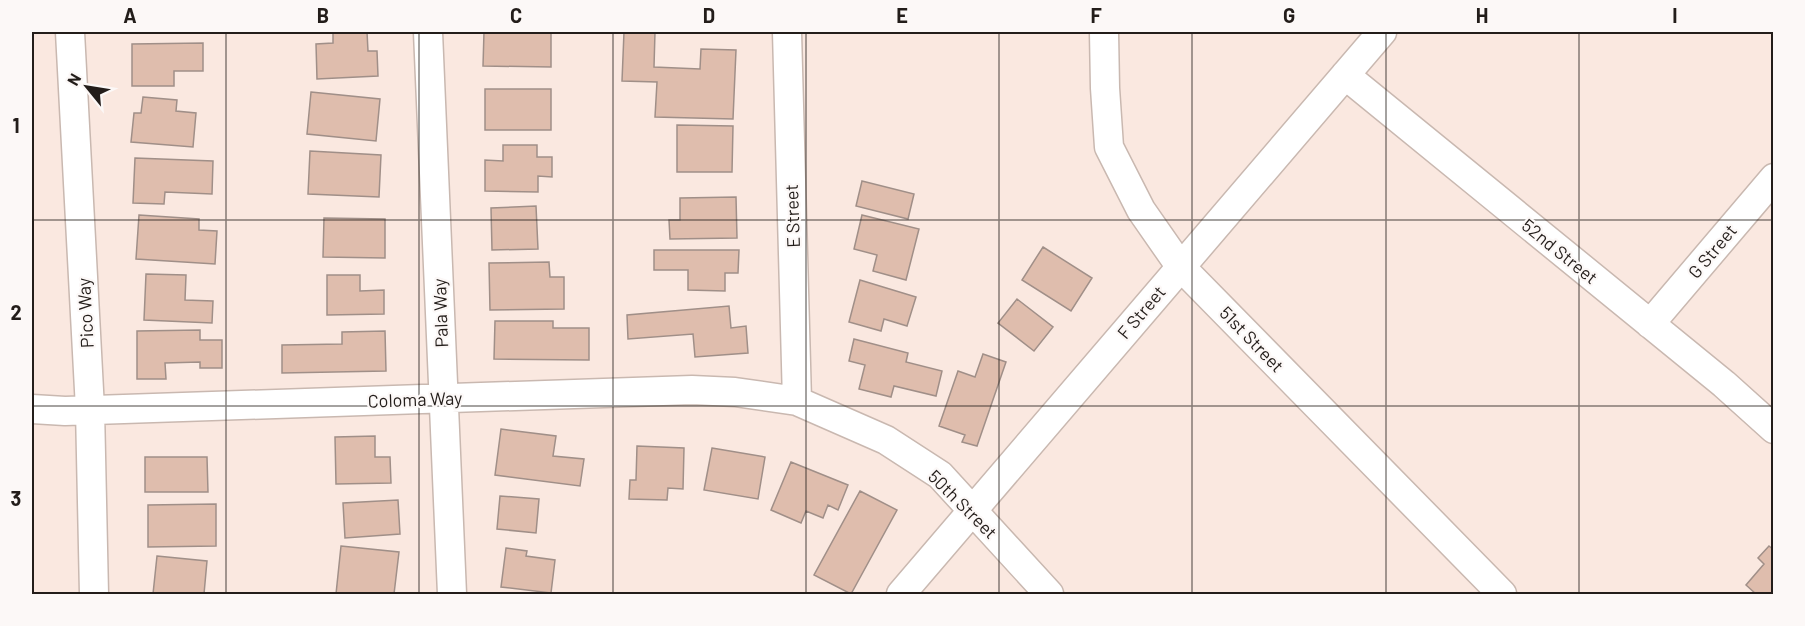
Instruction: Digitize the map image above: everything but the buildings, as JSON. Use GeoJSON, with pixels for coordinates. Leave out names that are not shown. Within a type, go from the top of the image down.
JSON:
{"type":"FeatureCollection","features":[{"type":"Feature","properties":{"kind":"street","name":"Pico Way"},"geometry":{"type":"LineString","coordinates":[[70,32],[90,409],[94,594]]}},
{"type":"Feature","properties":{"kind":"street","name":"Pala Way"},"geometry":{"type":"LineString","coordinates":[[428,32],[452,594]]}},
{"type":"Feature","properties":{"kind":"street","name":"E Street"},"geometry":{"type":"LineString","coordinates":[[787,32],[797,401]]}},
{"type":"Feature","properties":{"kind":"street","name":"51st Street"},"geometry":{"type":"LineString","coordinates":[[1104,32],[1109,147],[1140,210],[1180,266],[1502,594]]}},
{"type":"Feature","properties":{"kind":"street","name":"F Street"},"geometry":{"type":"LineString","coordinates":[[901,594],[1382,32]]}},
{"type":"Feature","properties":{"kind":"street","name":"52nd Street"},"geometry":{"type":"LineString","coordinates":[[1345,75],[1724,384],[1773,429]]}},
{"type":"Feature","properties":{"kind":"street","name":"G Street"},"geometry":{"type":"LineString","coordinates":[[1650,324],[1773,178]]}},
{"type":"Feature","properties":{"kind":"street","name":"Coloma Way"},"geometry":{"type":"LineString","coordinates":[[32,409],[66,411],[692,390],[797,401]]}},
{"type":"Feature","properties":{"kind":"street","name":"50th Street"},"geometry":{"type":"LineString","coordinates":[[797,401],[886,440],[940,476],[1049,594]]}}]}
